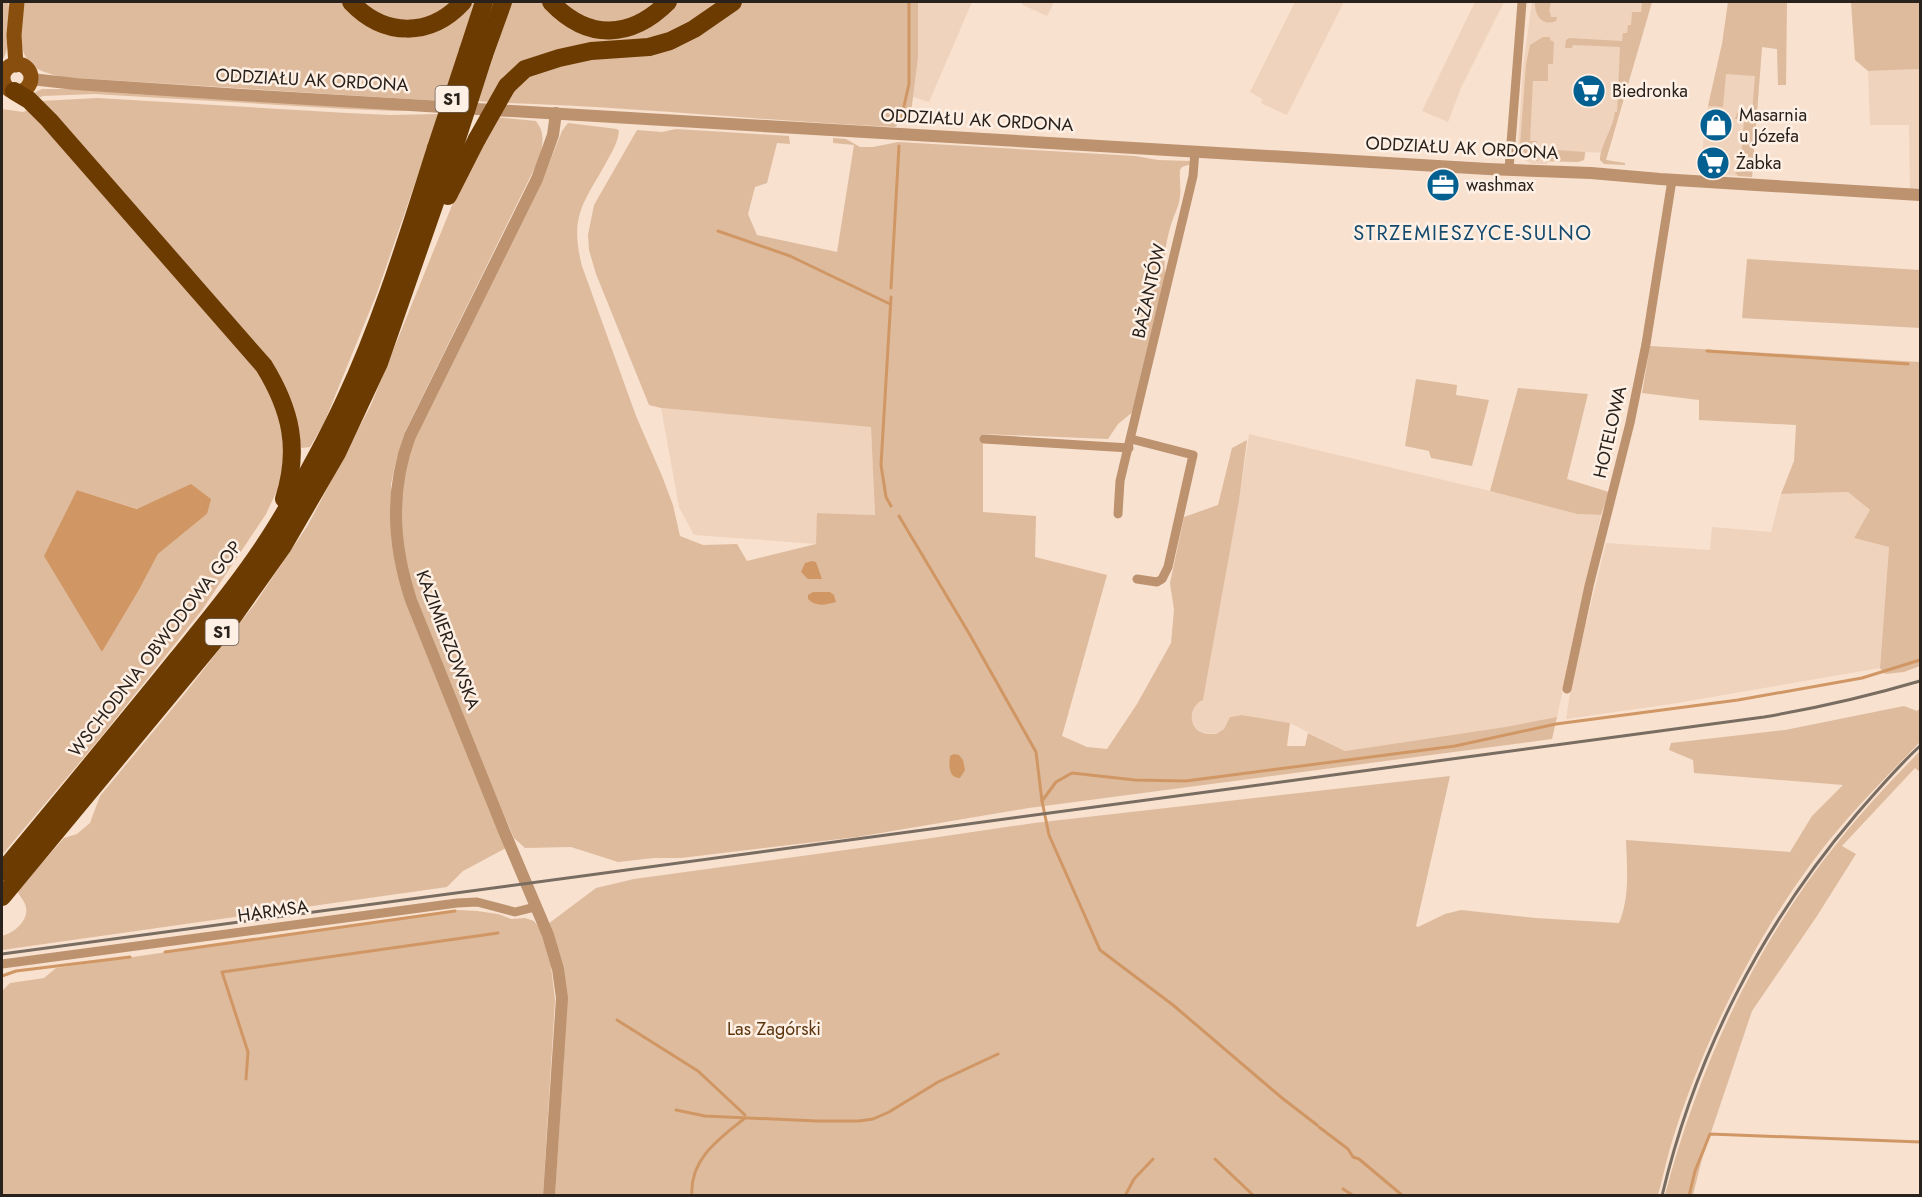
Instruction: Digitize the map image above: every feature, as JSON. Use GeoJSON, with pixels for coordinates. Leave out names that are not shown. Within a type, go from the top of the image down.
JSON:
{"type":"FeatureCollection","features":[{"type":"Feature","properties":{"kind":"highway"},"geometry":{"type":"LineString","coordinates":[[351,2],[373,20],[390,26],[414,29],[435,24],[463,2]]}},
{"type":"Feature","properties":{"kind":"highway","name":"WSCHODNIA OBWODOWA GOP"},"geometry":{"type":"LineString","coordinates":[[2,897],[225,628],[283,546],[336,453],[379,363],[430,219],[445,149],[476,53],[484,2]]}},
{"type":"Feature","properties":{"kind":"highway","name":"WSCHODNIA OBWODOWA GOP"},"geometry":{"type":"LineString","coordinates":[[476,53],[503,2]]}},
{"type":"Feature","properties":{"kind":"highway"},"geometry":{"type":"LineString","coordinates":[[551,2],[562,13],[585,27],[610,31],[633,27],[652,16],[668,2]]}},
{"type":"Feature","properties":{"kind":"highway"},"geometry":{"type":"LineString","coordinates":[[430,219],[448,195],[489,115],[507,86],[525,69],[558,58],[591,51],[649,47],[670,41],[694,29],[733,2]]}},
{"type":"Feature","properties":{"kind":"highway"},"geometry":{"type":"LineString","coordinates":[[6,83],[29,100],[49,120],[243,340],[271,377],[286,410],[293,453],[290,478],[274,529]]}},
{"type":"Feature","properties":{"kind":"highway","name":"WSCHODNIA OBWODOWA GOP"},"geometry":{"type":"LineString","coordinates":[[2,872],[235,587],[274,529],[313,463],[345,400],[366,353],[409,231],[445,149]]}},
{"type":"Feature","properties":{"kind":"main road"},"geometry":{"type":"LineString","coordinates":[[16,65],[14,35],[17,2]]}},
{"type":"Feature","properties":{"kind":"main road"},"geometry":{"type":"LineString","coordinates":[[22,65],[28,69],[31,80],[25,90],[6,83],[6,70],[22,65]]}},
{"type":"Feature","properties":{"kind":"street"},"geometry":{"type":"LineString","coordinates":[[1509,169],[1522,2]]}},
{"type":"Feature","properties":{"kind":"street","name":"ODDZIAŁU AK ORDONA"},"geometry":{"type":"LineString","coordinates":[[31,80],[1920,195]]}},
{"type":"Feature","properties":{"kind":"street","name":"KAZIMIERZOWSKA"},"geometry":{"type":"LineString","coordinates":[[549,1196],[562,998],[558,969],[548,935],[411,600],[400,554],[396,501],[402,460],[410,436],[537,179],[553,135],[556,113]]}},
{"type":"Feature","properties":{"kind":"street","name":"BAŻANTÓW"},"geometry":{"type":"LineString","coordinates":[[1118,514],[1120,481],[1192,182],[1196,151]]}},
{"type":"Feature","properties":{"kind":"street","name":"HOTELOWA"},"geometry":{"type":"LineString","coordinates":[[1567,689],[1589,586],[1630,423],[1648,332],[1672,180]]}},
{"type":"Feature","properties":{"kind":"street"},"geometry":{"type":"LineString","coordinates":[[984,439],[1130,444],[1193,455],[1168,567],[1162,579],[1157,582],[1137,579]]}},
{"type":"Feature","properties":{"kind":"street","name":"HARMSA"},"geometry":{"type":"LineString","coordinates":[[2,965],[457,903],[477,902],[515,912],[535,907]]}},
{"type":"Feature","properties":{"kind":"shaded area"},"geometry":{"type":"Polygon","coordinates":[[[918,2],[972,2],[929,102],[913,97],[918,58],[918,2]]]}},
{"type":"Feature","properties":{"kind":"shaded area"},"geometry":{"type":"Polygon","coordinates":[[[1021,2],[1054,2],[1047,16],[1021,2]]]}},
{"type":"Feature","properties":{"kind":"shaded area"},"geometry":{"type":"Polygon","coordinates":[[[1295,2],[1344,2],[1287,115],[1261,103],[1262,99],[1250,92],[1295,2]]]}},
{"type":"Feature","properties":{"kind":"shaded area"},"geometry":{"type":"Polygon","coordinates":[[[1475,2],[1504,2],[1461,88],[1448,122],[1422,111],[1475,2]]]}},
{"type":"Feature","properties":{"kind":"shaded area"},"geometry":{"type":"Polygon","coordinates":[[[1532,2],[1652,2],[1608,153],[1586,152],[1584,160],[1578,162],[1548,161],[1547,164],[1532,164],[1521,158],[1518,146],[1523,66],[1532,2]]]}},
{"type":"Feature","properties":{"kind":"shaded area"},"geometry":{"type":"Polygon","coordinates":[[[1722,44],[1762,47],[1752,177],[1701,172],[1705,119],[1722,44]]]}},
{"type":"Feature","properties":{"kind":"shaded area"},"geometry":{"type":"Polygon","coordinates":[[[1920,69],[1920,190],[1910,190],[1909,125],[1870,125],[1868,71],[1920,69]]]}},
{"type":"Feature","properties":{"kind":"shaded area"},"geometry":{"type":"Polygon","coordinates":[[[661,408],[871,427],[875,515],[817,513],[817,544],[694,535],[679,507],[661,408]]]}},
{"type":"Feature","properties":{"kind":"shaded area"},"geometry":{"type":"Polygon","coordinates":[[[1249,434],[1577,514],[1601,515],[1557,717],[1345,751],[1290,723],[1242,715],[1230,717],[1224,729],[1216,734],[1201,732],[1195,728],[1191,721],[1194,707],[1203,700],[1249,434]]]}},
{"type":"Feature","properties":{"kind":"shaded area"},"geometry":{"type":"Polygon","coordinates":[[[191,484],[211,499],[207,514],[158,554],[102,652],[44,556],[77,490],[137,509],[191,484]]]}},
{"type":"Feature","properties":{"kind":"shaded area"},"geometry":{"type":"Polygon","coordinates":[[[1848,492],[1870,510],[1854,538],[1889,547],[1880,668],[1671,704],[1566,719],[1572,680],[1606,543],[1710,550],[1712,527],[1771,532],[1781,494],[1848,492]]]}},
{"type":"Feature","properties":{"kind":"shaded area"},"geometry":{"type":"Polygon","coordinates":[[[816,562],[822,579],[808,579],[801,572],[805,563],[816,562]]]}},
{"type":"Feature","properties":{"kind":"shaded area"},"geometry":{"type":"Polygon","coordinates":[[[813,592],[830,592],[834,595],[836,602],[814,603],[808,599],[808,595],[813,592]]]}},
{"type":"Feature","properties":{"kind":"shaded area"},"geometry":{"type":"Polygon","coordinates":[[[959,755],[963,760],[965,770],[960,778],[953,776],[950,770],[950,756],[959,755]]]}},
{"type":"Feature","properties":{"kind":"green space"},"geometry":{"type":"Polygon","coordinates":[[[2,2],[8,2],[10,24],[7,49],[2,61],[2,2]]]}},
{"type":"Feature","properties":{"kind":"green space"},"geometry":{"type":"Polygon","coordinates":[[[24,2],[343,2],[395,34],[476,2],[442,101],[61,77],[36,68],[26,57],[21,42],[24,2]]]}},
{"type":"Feature","properties":{"kind":"green space"},"geometry":{"type":"Polygon","coordinates":[[[360,2],[457,2],[430,19],[392,21],[360,2]]]}},
{"type":"Feature","properties":{"kind":"green space"},"geometry":{"type":"Polygon","coordinates":[[[512,2],[543,2],[588,34],[672,8],[677,2],[723,2],[705,16],[662,37],[614,44],[496,90],[487,102],[478,101],[512,2]]]}},
{"type":"Feature","properties":{"kind":"green space"},"geometry":{"type":"Polygon","coordinates":[[[560,2],[663,2],[630,23],[597,25],[560,2]]]}},
{"type":"Feature","properties":{"kind":"green space"},"geometry":{"type":"Polygon","coordinates":[[[742,2],[918,2],[918,58],[911,113],[895,127],[505,103],[516,84],[540,71],[565,63],[644,53],[733,10],[742,2]]]}},
{"type":"Feature","properties":{"kind":"green space"},"geometry":{"type":"Polygon","coordinates":[[[1535,2],[1551,2],[1549,12],[1551,17],[1557,17],[1556,21],[1543,21],[1536,11],[1535,2]]]}},
{"type":"Feature","properties":{"kind":"green space"},"geometry":{"type":"Polygon","coordinates":[[[1642,2],[1652,2],[1606,160],[1625,163],[1625,165],[1604,164],[1600,160],[1604,143],[1615,112],[1617,112],[1620,47],[1573,45],[1572,48],[1565,48],[1566,40],[1569,38],[1622,41],[1623,33],[1627,33],[1628,25],[1631,25],[1632,12],[1641,12],[1642,2]]]}},
{"type":"Feature","properties":{"kind":"green space"},"geometry":{"type":"Polygon","coordinates":[[[1728,2],[1787,2],[1786,85],[1778,85],[1777,49],[1762,47],[1752,177],[1738,176],[1735,172],[1740,172],[1741,165],[1746,165],[1747,156],[1744,155],[1741,158],[1744,120],[1735,119],[1737,113],[1752,113],[1755,76],[1726,74],[1723,107],[1708,106],[1722,44],[1728,2]]]}},
{"type":"Feature","properties":{"kind":"green space"},"geometry":{"type":"Polygon","coordinates":[[[1851,2],[1920,2],[1920,69],[1868,71],[1855,60],[1851,2]]]}},
{"type":"Feature","properties":{"kind":"green space"},"geometry":{"type":"Polygon","coordinates":[[[1543,37],[1550,37],[1550,40],[1554,42],[1553,64],[1548,64],[1548,81],[1533,81],[1530,141],[1537,141],[1538,161],[1525,157],[1520,145],[1526,64],[1530,45],[1543,37]]]}},
{"type":"Feature","properties":{"kind":"green space"},"geometry":{"type":"Polygon","coordinates":[[[42,89],[416,110],[347,109],[94,94],[43,96],[34,100],[34,93],[42,89]]]}},
{"type":"Feature","properties":{"kind":"green space"},"geometry":{"type":"Polygon","coordinates":[[[98,98],[347,113],[439,114],[377,293],[324,423],[310,447],[302,448],[298,445],[288,400],[40,101],[98,98]]]}},
{"type":"Feature","properties":{"kind":"green space"},"geometry":{"type":"Polygon","coordinates":[[[32,108],[269,383],[287,442],[281,482],[266,514],[202,610],[101,737],[2,855],[2,109],[23,112],[32,108]],[[77,490],[102,652],[158,554],[207,514],[138,509],[77,490]]]}},
{"type":"Feature","properties":{"kind":"green space"},"geometry":{"type":"Polygon","coordinates":[[[495,117],[536,121],[542,138],[540,157],[405,432],[391,485],[392,539],[506,848],[463,871],[447,887],[2,950],[2,936],[17,929],[26,915],[25,904],[17,891],[64,838],[77,834],[90,823],[100,796],[254,605],[308,525],[371,405],[455,198],[495,117]]]}},
{"type":"Feature","properties":{"kind":"green space"},"geometry":{"type":"Polygon","coordinates":[[[568,123],[619,131],[613,150],[581,210],[577,234],[578,249],[636,416],[673,505],[680,536],[703,545],[737,544],[747,561],[816,544],[817,513],[875,515],[871,427],[661,408],[649,405],[596,274],[589,250],[588,235],[594,205],[637,130],[662,132],[676,129],[789,136],[790,144],[777,143],[767,183],[755,187],[748,214],[757,235],[837,252],[854,145],[833,143],[833,138],[846,139],[860,147],[898,142],[1191,161],[1191,164],[1180,170],[1180,198],[1166,247],[1166,280],[1134,411],[1118,424],[1108,439],[983,434],[983,512],[1036,516],[1035,557],[1107,575],[1062,736],[1087,747],[1107,749],[1137,704],[1171,643],[1174,610],[1170,583],[1184,517],[1218,505],[1232,448],[1247,440],[1239,501],[1203,700],[1195,706],[1192,716],[1197,729],[1204,733],[1216,734],[1224,729],[1230,717],[1242,715],[1290,723],[1287,746],[1305,746],[1308,733],[1345,751],[1557,717],[1552,739],[1029,808],[857,837],[681,858],[618,862],[571,847],[525,848],[514,838],[411,584],[401,518],[402,485],[409,453],[423,418],[544,176],[562,131],[568,123]]]}},
{"type":"Feature","properties":{"kind":"green space"},"geometry":{"type":"Polygon","coordinates":[[[1542,149],[1585,152],[1584,160],[1578,162],[1542,161],[1542,149]]]}},
{"type":"Feature","properties":{"kind":"green space"},"geometry":{"type":"Polygon","coordinates":[[[1747,259],[1920,270],[1920,328],[1742,318],[1747,259]]]}},
{"type":"Feature","properties":{"kind":"green space"},"geometry":{"type":"Polygon","coordinates":[[[1650,346],[1920,362],[1920,666],[1904,672],[1885,674],[1880,668],[1889,547],[1854,538],[1870,510],[1848,492],[1781,494],[1794,461],[1796,425],[1699,420],[1699,400],[1642,393],[1650,346]]]}},
{"type":"Feature","properties":{"kind":"green space"},"geometry":{"type":"Polygon","coordinates":[[[1416,379],[1457,385],[1456,395],[1489,400],[1472,466],[1431,458],[1429,451],[1405,446],[1416,379]]]}},
{"type":"Feature","properties":{"kind":"green space"},"geometry":{"type":"Polygon","coordinates":[[[1518,388],[1588,394],[1567,479],[1609,492],[1601,515],[1577,514],[1490,491],[1518,388]]]}},
{"type":"Feature","properties":{"kind":"green space","name":"Las Zagórski"},"geometry":{"type":"Polygon","coordinates":[[[1904,706],[1917,711],[1920,708],[1920,742],[1848,818],[1793,890],[1768,929],[1745,969],[1705,1053],[1673,1138],[1658,1195],[555,1195],[564,1056],[548,924],[596,888],[634,879],[1034,823],[1450,776],[1416,926],[1461,910],[1535,918],[1619,923],[1626,893],[1626,840],[1790,852],[1812,816],[1843,785],[1694,773],[1693,760],[1669,750],[1671,743],[1785,730],[1904,706]]]}},
{"type":"Feature","properties":{"kind":"green space"},"geometry":{"type":"Polygon","coordinates":[[[1920,751],[1920,772],[1915,768],[1842,846],[1856,854],[1752,1011],[1702,1159],[1693,1195],[1665,1195],[1694,1101],[1712,1055],[1755,965],[1808,881],[1838,842],[1920,751]]]}},
{"type":"Feature","properties":{"kind":"green space"},"geometry":{"type":"Polygon","coordinates":[[[458,910],[534,921],[540,929],[550,958],[555,1000],[543,1195],[2,1196],[2,991],[10,983],[44,978],[56,968],[458,910]]]}},
{"type":"Feature","properties":{"kind":"waterway"},"geometry":{"type":"LineString","coordinates":[[901,119],[909,84],[909,2]]}},
{"type":"Feature","properties":{"kind":"waterway"},"geometry":{"type":"LineString","coordinates":[[891,288],[899,146]]}},
{"type":"Feature","properties":{"kind":"waterway"},"geometry":{"type":"LineString","coordinates":[[718,231],[790,256],[890,304]]}},
{"type":"Feature","properties":{"kind":"waterway"},"geometry":{"type":"LineString","coordinates":[[891,297],[881,465],[886,497],[891,506]]}},
{"type":"Feature","properties":{"kind":"waterway"},"geometry":{"type":"LineString","coordinates":[[1707,351],[1908,364]]}},
{"type":"Feature","properties":{"kind":"waterway"},"geometry":{"type":"LineString","coordinates":[[899,516],[1036,752],[1049,835],[1100,950],[1173,1005],[1317,1125]]}},
{"type":"Feature","properties":{"kind":"waterway"},"geometry":{"type":"LineString","coordinates":[[1042,801],[1056,782],[1072,773],[1135,780],[1186,781],[1455,746],[1556,724],[1738,700],[1862,678],[1920,660]]}},
{"type":"Feature","properties":{"kind":"waterway"},"geometry":{"type":"LineString","coordinates":[[165,952],[455,911]]}},
{"type":"Feature","properties":{"kind":"waterway"},"geometry":{"type":"LineString","coordinates":[[246,1079],[248,1052],[222,972],[498,933]]}},
{"type":"Feature","properties":{"kind":"waterway"},"geometry":{"type":"LineString","coordinates":[[2,976],[16,971],[130,957]]}},
{"type":"Feature","properties":{"kind":"waterway"},"geometry":{"type":"LineString","coordinates":[[617,1020],[698,1071],[745,1115]]}},
{"type":"Feature","properties":{"kind":"waterway"},"geometry":{"type":"LineString","coordinates":[[676,1110],[705,1116],[817,1121],[873,1119],[889,1112],[938,1082],[998,1054]]}},
{"type":"Feature","properties":{"kind":"waterway"},"geometry":{"type":"LineString","coordinates":[[692,1196],[692,1183],[701,1160],[716,1142],[745,1118]]}},
{"type":"Feature","properties":{"kind":"waterway"},"geometry":{"type":"LineString","coordinates":[[1319,1127],[1403,1196]]}},
{"type":"Feature","properties":{"kind":"waterway"},"geometry":{"type":"LineString","coordinates":[[1689,1196],[1695,1171],[1710,1134],[1920,1142]]}},
{"type":"Feature","properties":{"kind":"waterway"},"geometry":{"type":"LineString","coordinates":[[1125,1196],[1134,1179],[1153,1159]]}},
{"type":"Feature","properties":{"kind":"waterway"},"geometry":{"type":"LineString","coordinates":[[1215,1159],[1254,1196]]}},
{"type":"Feature","properties":{"kind":"waterway"},"geometry":{"type":"LineString","coordinates":[[1343,1189],[1354,1196]]}},
{"type":"Feature","properties":{"kind":"railway"},"geometry":{"type":"LineString","coordinates":[[2,954],[1764,717],[1804,710],[1920,681]]}},
{"type":"Feature","properties":{"kind":"railway"},"geometry":{"type":"LineString","coordinates":[[1662,1196],[1676,1144],[1713,1043],[1762,947],[1821,858],[1855,816],[1920,746]]}},
{"type":"Feature","properties":{"kind":"place","name":"Biedronka"},"geometry":{"type":"Point","coordinates":[1589,91]}},
{"type":"Feature","properties":{"kind":"place","name":"Masarnia u Józefa"},"geometry":{"type":"Point","coordinates":[1716,125]}},
{"type":"Feature","properties":{"kind":"place","name":"Żabka"},"geometry":{"type":"Point","coordinates":[1713,163]}},
{"type":"Feature","properties":{"kind":"place","name":"washmax"},"geometry":{"type":"Point","coordinates":[1443,185]}},
{"type":"Feature","properties":{"kind":"district","name":"STRZEMIESZYCE-SULNO"},"geometry":{"type":"Point","coordinates":[1473,233]}}]}
